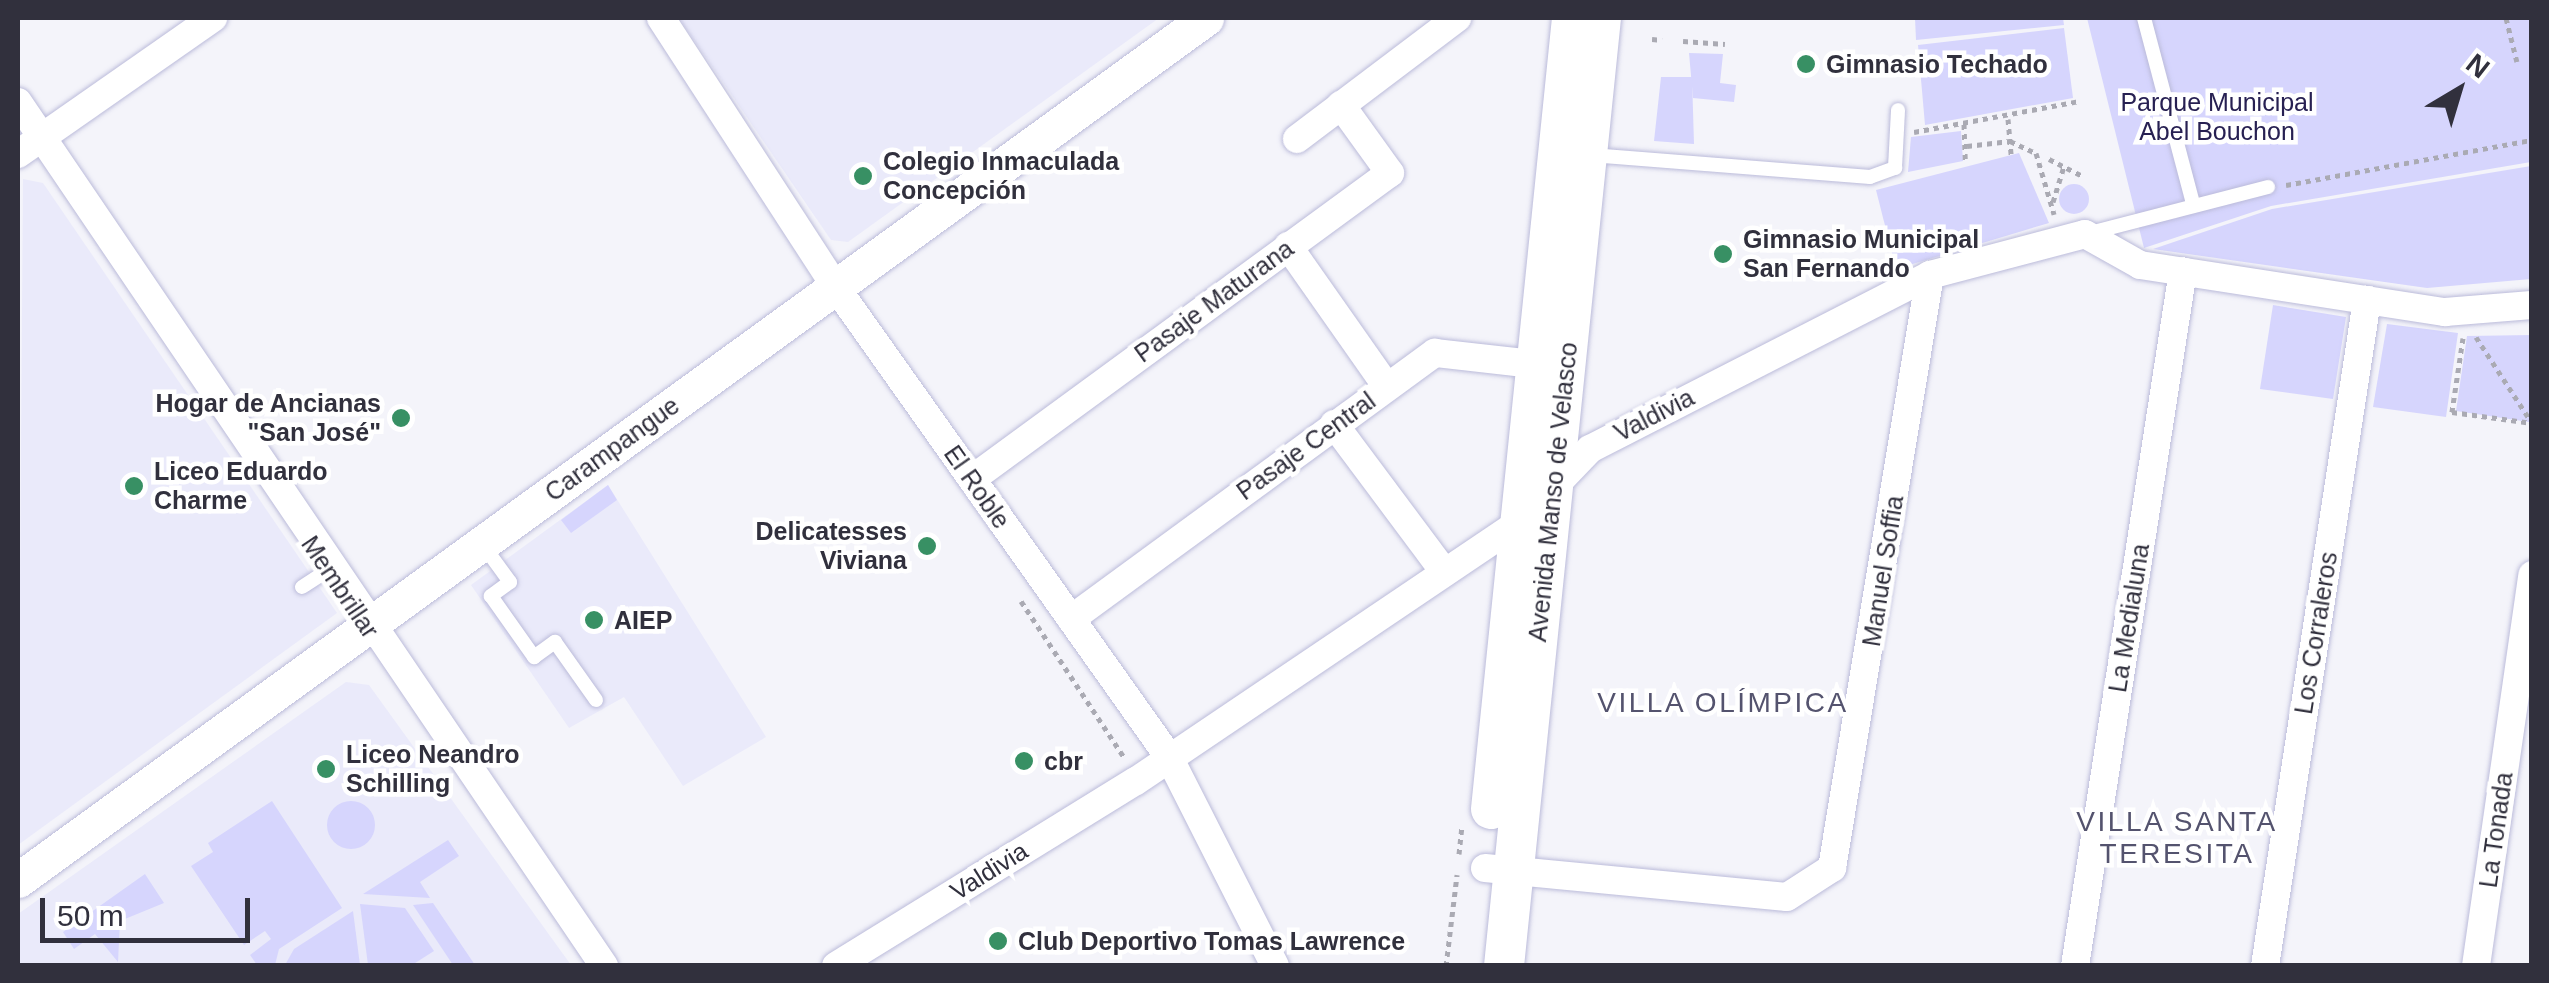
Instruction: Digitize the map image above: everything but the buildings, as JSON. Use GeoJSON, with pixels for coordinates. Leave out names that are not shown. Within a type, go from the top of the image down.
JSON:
{"type":"FeatureCollection","features":[{"type":"Feature","properties":{"kind":"main road","name":"Avenida Manso de Velasco"},"geometry":{"type":"LineString","coordinates":[[1504,966],[1499,870],[1520,522],[1551,366],[1572,154],[1572,18]]}},
{"type":"Feature","properties":{"kind":"main road","name":"Avenida Manso de Velasco"},"geometry":{"type":"LineString","coordinates":[[1572,154],[1601,18]]}},
{"type":"Feature","properties":{"kind":"main road","name":"Avenida Manso de Velasco"},"geometry":{"type":"LineString","coordinates":[[1476,966],[1499,870],[1555,479],[1551,366]]}},
{"type":"Feature","properties":{"kind":"street"},"geometry":{"type":"LineString","coordinates":[[18,154],[213,18]]}},
{"type":"Feature","properties":{"kind":"street","name":"El Roble"},"geometry":{"type":"LineString","coordinates":[[661,18],[835,286],[1169,757],[1275,966]]}},
{"type":"Feature","properties":{"kind":"street","name":"Carampangue"},"geometry":{"type":"LineString","coordinates":[[18,880],[368,630],[1206,18]]}},
{"type":"Feature","properties":{"kind":"street"},"geometry":{"type":"LineString","coordinates":[[1297,139],[1456,18]]}},
{"type":"Feature","properties":{"kind":"street","name":"Membrillar"},"geometry":{"type":"LineString","coordinates":[[18,102],[368,630],[595,962]]}},
{"type":"Feature","properties":{"kind":"street","name":"Pasaje Maturana"},"geometry":{"type":"LineString","coordinates":[[972,479],[1390,173],[1341,105]]}},
{"type":"Feature","properties":{"kind":"street"},"geometry":{"type":"LineString","coordinates":[[2072,230],[2131,263],[2445,312],[2532,305]]}},
{"type":"Feature","properties":{"kind":"street","name":"Valdivia"},"geometry":{"type":"LineString","coordinates":[[836,966],[1136,780],[1443,570],[1520,522],[1555,479],[1590,448],[1930,276],[2072,230]]}},
{"type":"Feature","properties":{"kind":"street"},"geometry":{"type":"LineString","coordinates":[[1288,246],[1388,386]]}},
{"type":"Feature","properties":{"kind":"street","name":"La Medialuna"},"geometry":{"type":"LineString","coordinates":[[2075,966],[2183,271]]}},
{"type":"Feature","properties":{"kind":"street","name":"Manuel Soffia"},"geometry":{"type":"LineString","coordinates":[[1499,870],[1787,897],[1832,868],[1930,276]]}},
{"type":"Feature","properties":{"kind":"street","name":"Los Corraleros"},"geometry":{"type":"LineString","coordinates":[[2265,966],[2367,300]]}},
{"type":"Feature","properties":{"kind":"street","name":"Pasaje Central"},"geometry":{"type":"LineString","coordinates":[[1071,619],[1435,353],[1551,366]]}},
{"type":"Feature","properties":{"kind":"street"},"geometry":{"type":"LineString","coordinates":[[1334,424],[1443,570]]}},
{"type":"Feature","properties":{"kind":"street","name":"La Tonada"},"geometry":{"type":"LineString","coordinates":[[2476,966],[2532,575]]}},
{"type":"Feature","properties":{"kind":"lane"},"geometry":{"type":"LineString","coordinates":[[2144,18],[2192,204]]}},
{"type":"Feature","properties":{"kind":"lane"},"geometry":{"type":"LineString","coordinates":[[1572,154],[1870,177],[1895,168],[1898,110]]}},
{"type":"Feature","properties":{"kind":"lane"},"geometry":{"type":"LineString","coordinates":[[2072,230],[2268,187]]}},
{"type":"Feature","properties":{"kind":"lane"},"geometry":{"type":"LineString","coordinates":[[483,544],[510,582],[491,596],[534,657],[555,642],[596,700]]}},
{"type":"Feature","properties":{"kind":"lane"},"geometry":{"type":"LineString","coordinates":[[302,588],[328,570]]}},
{"type":"Feature","properties":{"kind":"path"},"geometry":{"type":"LineString","coordinates":[[2506,18],[2517,62]]}},
{"type":"Feature","properties":{"kind":"path"},"geometry":{"type":"LineString","coordinates":[[1652,39],[1662,40]]}},
{"type":"Feature","properties":{"kind":"path"},"geometry":{"type":"LineString","coordinates":[[1684,42],[1725,44]]}},
{"type":"Feature","properties":{"kind":"path"},"geometry":{"type":"LineString","coordinates":[[1911,132],[2008,119],[2080,101]]}},
{"type":"Feature","properties":{"kind":"path"},"geometry":{"type":"LineString","coordinates":[[2008,119],[2011,155]]}},
{"type":"Feature","properties":{"kind":"path"},"geometry":{"type":"LineString","coordinates":[[1964,124],[1965,162]]}},
{"type":"Feature","properties":{"kind":"path"},"geometry":{"type":"LineString","coordinates":[[2268,187],[2532,140]]}},
{"type":"Feature","properties":{"kind":"path"},"geometry":{"type":"LineString","coordinates":[[1966,146],[2010,141],[2036,154],[2052,205],[2072,230]]}},
{"type":"Feature","properties":{"kind":"path"},"geometry":{"type":"LineString","coordinates":[[2049,159],[2081,175]]}},
{"type":"Feature","properties":{"kind":"path"},"geometry":{"type":"LineString","coordinates":[[2052,205],[2064,166]]}},
{"type":"Feature","properties":{"kind":"path"},"geometry":{"type":"LineString","coordinates":[[2468,330],[2532,423],[2452,412],[2468,330]]}},
{"type":"Feature","properties":{"kind":"path"},"geometry":{"type":"LineString","coordinates":[[1013,589],[1124,748],[1136,780]]}},
{"type":"Feature","properties":{"kind":"shaded area","name":"Colegio Inmaculada Concepción"},"geometry":{"type":"Polygon","coordinates":[[[679,18],[1159,18],[848,242],[831,240],[679,18]]]}},
{"type":"Feature","properties":{"kind":"shaded area","name":"Liceo Eduardo Charme"},"geometry":{"type":"Polygon","coordinates":[[[23,179],[43,183],[337,613],[18,845],[23,179]]]}},
{"type":"Feature","properties":{"kind":"shaded area","name":"AIEP"},"geometry":{"type":"Polygon","coordinates":[[[608,485],[766,737],[683,786],[624,697],[569,728],[471,585],[608,485]]]}},
{"type":"Feature","properties":{"kind":"shaded area","name":"Liceo Neandro Schilling"},"geometry":{"type":"Polygon","coordinates":[[[346,682],[369,685],[571,965],[18,965],[18,914],[346,682]]]}},
{"type":"Feature","properties":{"kind":"green space"},"geometry":{"type":"Polygon","coordinates":[[[1915,18],[2063,18],[2064,25],[1916,40],[1915,18]]]}},
{"type":"Feature","properties":{"kind":"green space","name":"Parque Municipal Abel Bouchon"},"geometry":{"type":"Polygon","coordinates":[[[2087,18],[2531,18],[2531,162],[2271,206],[2144,248],[2087,18]]]}},
{"type":"Feature","properties":{"kind":"green space"},"geometry":{"type":"Polygon","coordinates":[[[2064,28],[2073,98],[1925,125],[1918,45],[2064,28]]]}},
{"type":"Feature","properties":{"kind":"green space"},"geometry":{"type":"Polygon","coordinates":[[[1689,53],[1723,54],[1720,83],[1736,85],[1734,102],[1693,98],[1689,53]]]}},
{"type":"Feature","properties":{"kind":"green space"},"geometry":{"type":"Polygon","coordinates":[[[1661,77],[1692,77],[1694,144],[1654,141],[1661,77]]]}},
{"type":"Feature","properties":{"kind":"green space"},"geometry":{"type":"Polygon","coordinates":[[[1961,131],[1963,161],[1908,172],[1911,137],[1961,131]]]}},
{"type":"Feature","properties":{"kind":"green space"},"geometry":{"type":"Polygon","coordinates":[[[2019,153],[2049,223],[1896,269],[1876,190],[2019,153]]]}},
{"type":"Feature","properties":{"kind":"green space"},"geometry":{"type":"Polygon","coordinates":[[[2531,166],[2531,279],[2427,288],[2153,249],[2272,209],[2531,166]]]}},
{"type":"Feature","properties":{"kind":"green space"},"geometry":{"type":"Polygon","coordinates":[[[2074,184],[2085,188],[2089,199],[2085,210],[2074,214],[2063,210],[2059,199],[2063,188],[2074,184]]]}},
{"type":"Feature","properties":{"kind":"green space"},"geometry":{"type":"Polygon","coordinates":[[[2273,305],[2346,317],[2333,399],[2260,389],[2273,305]]]}},
{"type":"Feature","properties":{"kind":"green space"},"geometry":{"type":"Polygon","coordinates":[[[2387,324],[2458,333],[2446,417],[2373,407],[2387,324]]]}},
{"type":"Feature","properties":{"kind":"green space"},"geometry":{"type":"Polygon","coordinates":[[[2532,335],[2529,422],[2456,411],[2467,336],[2532,335]]]}},
{"type":"Feature","properties":{"kind":"green space"},"geometry":{"type":"Polygon","coordinates":[[[608,485],[617,500],[571,533],[561,520],[608,485]]]}},
{"type":"Feature","properties":{"kind":"green space"},"geometry":{"type":"Polygon","coordinates":[[[272,801],[342,908],[279,949],[275,965],[257,965],[250,955],[271,939],[265,931],[244,945],[191,866],[213,852],[208,843],[272,801]]]}},
{"type":"Feature","properties":{"kind":"green space"},"geometry":{"type":"Polygon","coordinates":[[[351,801],[368,808],[375,825],[368,842],[351,849],[334,842],[327,825],[334,808],[351,801]]]}},
{"type":"Feature","properties":{"kind":"green space"},"geometry":{"type":"Polygon","coordinates":[[[448,840],[459,856],[420,882],[430,898],[363,894],[448,840]]]}},
{"type":"Feature","properties":{"kind":"green space"},"geometry":{"type":"Polygon","coordinates":[[[145,874],[164,903],[120,921],[118,962],[95,934],[74,949],[63,932],[145,874]]]}},
{"type":"Feature","properties":{"kind":"green space"},"geometry":{"type":"Polygon","coordinates":[[[433,903],[475,965],[453,965],[413,905],[433,903]]]}},
{"type":"Feature","properties":{"kind":"green space"},"geometry":{"type":"Polygon","coordinates":[[[360,904],[405,908],[434,951],[412,965],[368,965],[360,904]]]}},
{"type":"Feature","properties":{"kind":"green space"},"geometry":{"type":"Polygon","coordinates":[[[353,911],[360,965],[285,965],[294,949],[353,911]]]}},
{"type":"Feature","properties":{"kind":"place","name":"Gimnasio Techado"},"geometry":{"type":"Point","coordinates":[1806,64]}},
{"type":"Feature","properties":{"kind":"place","name":"Colegio Inmaculada Concepción"},"geometry":{"type":"Point","coordinates":[863,176]}},
{"type":"Feature","properties":{"kind":"place","name":"Gimnasio Municipal San Fernando"},"geometry":{"type":"Point","coordinates":[1723,254]}},
{"type":"Feature","properties":{"kind":"place","name":"Hogar de Ancianas \"San José\""},"geometry":{"type":"Point","coordinates":[401,418]}},
{"type":"Feature","properties":{"kind":"place","name":"Liceo Eduardo Charme"},"geometry":{"type":"Point","coordinates":[134,486]}},
{"type":"Feature","properties":{"kind":"place","name":"Delicatesses Viviana"},"geometry":{"type":"Point","coordinates":[927,546]}},
{"type":"Feature","properties":{"kind":"place","name":"AIEP"},"geometry":{"type":"Point","coordinates":[594,620]}},
{"type":"Feature","properties":{"kind":"place","name":"cbr"},"geometry":{"type":"Point","coordinates":[1024,761]}},
{"type":"Feature","properties":{"kind":"place","name":"Liceo Neandro Schilling"},"geometry":{"type":"Point","coordinates":[326,769]}},
{"type":"Feature","properties":{"kind":"place","name":"Club Deportivo Tomas Lawrence"},"geometry":{"type":"Point","coordinates":[998,941]}},
{"type":"Feature","properties":{"kind":"district","name":"VILLA OLÍMPICA"},"geometry":{"type":"Point","coordinates":[1723,703]}},
{"type":"Feature","properties":{"kind":"district","name":"VILLA SANTA TERESITA"},"geometry":{"type":"Point","coordinates":[2177,838]}}]}
